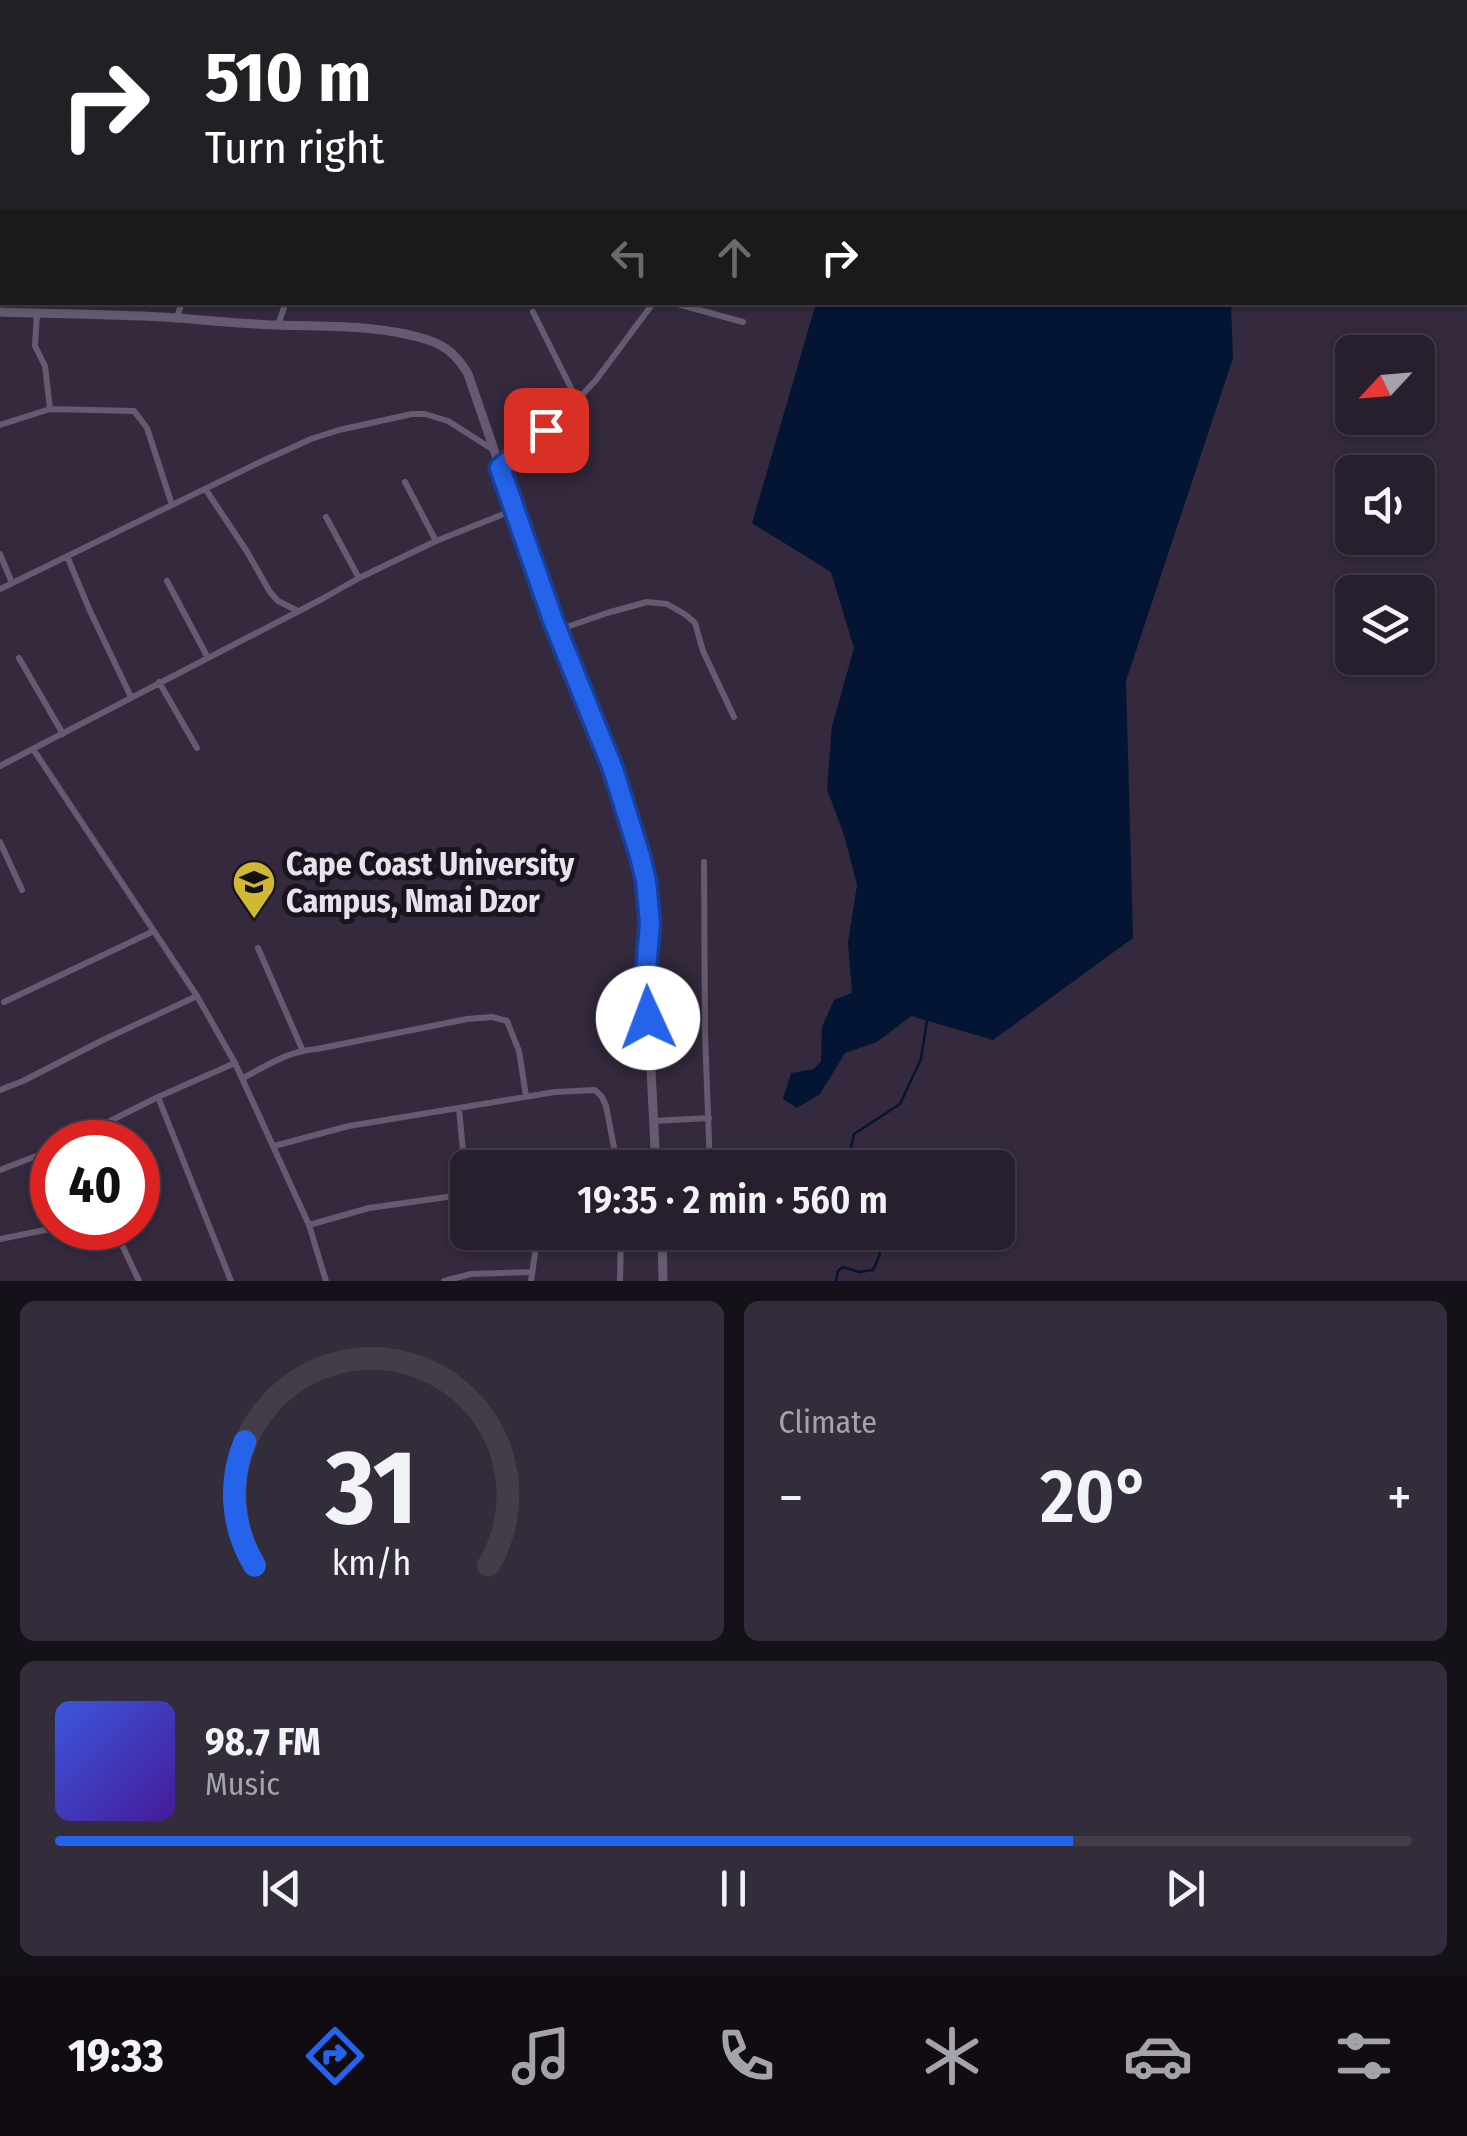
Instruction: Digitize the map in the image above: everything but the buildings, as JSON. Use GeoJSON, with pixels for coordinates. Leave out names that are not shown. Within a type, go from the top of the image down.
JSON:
{"type":"FeatureCollection","features":[{"type":"Feature","properties":{"kind":"street"},"geometry":{"type":"LineString","coordinates":[[178,318],[181,305]]}},
{"type":"Feature","properties":{"kind":"street"},"geometry":{"type":"LineString","coordinates":[[278,325],[285,305]]}},
{"type":"Feature","properties":{"kind":"street"},"geometry":{"type":"LineString","coordinates":[[500,468],[546,430],[596,380],[652,305]]}},
{"type":"Feature","properties":{"kind":"street"},"geometry":{"type":"LineString","coordinates":[[681,305],[743,322]]}},
{"type":"Feature","properties":{"kind":"street"},"geometry":{"type":"LineString","coordinates":[[0,312],[26,308],[37,314],[361,328],[427,340],[460,360],[613,769],[646,881],[655,1150]]}},
{"type":"Feature","properties":{"kind":"street"},"geometry":{"type":"LineString","coordinates":[[533,312],[577,400]]}},
{"type":"Feature","properties":{"kind":"street"},"geometry":{"type":"LineString","coordinates":[[37,314],[35,346],[46,366],[50,409]]}},
{"type":"Feature","properties":{"kind":"street"},"geometry":{"type":"LineString","coordinates":[[0,425],[50,409],[134,411],[147,428],[172,506]]}},
{"type":"Feature","properties":{"kind":"street"},"geometry":{"type":"LineString","coordinates":[[0,589],[311,439],[426,414],[448,421],[492,448]]}},
{"type":"Feature","properties":{"kind":"street"},"geometry":{"type":"LineString","coordinates":[[405,482],[436,540]]}},
{"type":"Feature","properties":{"kind":"street"},"geometry":{"type":"LineString","coordinates":[[206,490],[270,592],[297,611]]}},
{"type":"Feature","properties":{"kind":"street"},"geometry":{"type":"LineString","coordinates":[[0,766],[359,578],[436,540],[514,510]]}},
{"type":"Feature","properties":{"kind":"street"},"geometry":{"type":"LineString","coordinates":[[326,517],[359,578]]}},
{"type":"Feature","properties":{"kind":"street"},"geometry":{"type":"LineString","coordinates":[[0,554],[12,583]]}},
{"type":"Feature","properties":{"kind":"street"},"geometry":{"type":"LineString","coordinates":[[67,556],[132,697]]}},
{"type":"Feature","properties":{"kind":"street"},"geometry":{"type":"LineString","coordinates":[[167,581],[208,658]]}},
{"type":"Feature","properties":{"kind":"street"},"geometry":{"type":"LineString","coordinates":[[558,630],[647,602],[667,604],[696,623],[702,651],[734,717]]}},
{"type":"Feature","properties":{"kind":"street"},"geometry":{"type":"LineString","coordinates":[[19,658],[63,734]]}},
{"type":"Feature","properties":{"kind":"street"},"geometry":{"type":"LineString","coordinates":[[159,682],[197,748]]}},
{"type":"Feature","properties":{"kind":"street"},"geometry":{"type":"LineString","coordinates":[[33,749],[196,996],[235,1063],[309,1225],[326,1281]]}},
{"type":"Feature","properties":{"kind":"street"},"geometry":{"type":"LineString","coordinates":[[0,842],[22,890]]}},
{"type":"Feature","properties":{"kind":"street"},"geometry":{"type":"LineString","coordinates":[[704,862],[709,1150]]}},
{"type":"Feature","properties":{"kind":"street"},"geometry":{"type":"LineString","coordinates":[[4,1002],[154,931]]}},
{"type":"Feature","properties":{"kind":"street"},"geometry":{"type":"LineString","coordinates":[[258,948],[302,1049]]}},
{"type":"Feature","properties":{"kind":"street"},"geometry":{"type":"LineString","coordinates":[[0,1090],[196,996]]}},
{"type":"Feature","properties":{"kind":"street"},"geometry":{"type":"LineString","coordinates":[[243,1078],[302,1049],[492,1017],[507,1022],[519,1051],[526,1096]]}},
{"type":"Feature","properties":{"kind":"street"},"geometry":{"type":"LineString","coordinates":[[113,1120],[235,1063]]}},
{"type":"Feature","properties":{"kind":"street"},"geometry":{"type":"LineString","coordinates":[[274,1146],[349,1126],[526,1096],[595,1090],[606,1106],[615,1150]]}},
{"type":"Feature","properties":{"kind":"street"},"geometry":{"type":"LineString","coordinates":[[158,1097],[231,1281]]}},
{"type":"Feature","properties":{"kind":"street"},"geometry":{"type":"LineString","coordinates":[[459,1108],[463,1150]]}},
{"type":"Feature","properties":{"kind":"street"},"geometry":{"type":"LineString","coordinates":[[653,1122],[708,1118]]}},
{"type":"Feature","properties":{"kind":"street"},"geometry":{"type":"LineString","coordinates":[[0,1170],[30,1158]]}},
{"type":"Feature","properties":{"kind":"street"},"geometry":{"type":"LineString","coordinates":[[309,1225],[369,1208],[450,1196]]}},
{"type":"Feature","properties":{"kind":"street"},"geometry":{"type":"LineString","coordinates":[[0,1238],[30,1233]]}},
{"type":"Feature","properties":{"kind":"street"},"geometry":{"type":"LineString","coordinates":[[124,1250],[139,1281]]}},
{"type":"Feature","properties":{"kind":"street"},"geometry":{"type":"LineString","coordinates":[[444,1281],[472,1274],[531,1277],[535,1250]]}},
{"type":"Feature","properties":{"kind":"street"},"geometry":{"type":"LineString","coordinates":[[620,1281],[621,1250]]}},
{"type":"Feature","properties":{"kind":"street"},"geometry":{"type":"LineString","coordinates":[[662,1250],[663,1281]]}},
{"type":"Feature","properties":{"kind":"water"},"geometry":{"type":"Polygon","coordinates":[[[815,305],[1231,305],[1233,358],[1126,681],[1133,938],[993,1040],[911,1016],[877,1042],[845,1053],[820,1094],[797,1108],[783,1099],[791,1073],[814,1069],[821,1061],[822,1027],[834,1000],[852,993],[848,942],[857,885],[827,789],[832,726],[854,648],[831,572],[752,523],[815,305]]]}},
{"type":"Feature","properties":{"kind":"waterway"},"geometry":{"type":"LineString","coordinates":[[851,1150],[854,1134],[900,1104],[921,1059],[927,1020]]}},
{"type":"Feature","properties":{"kind":"waterway"},"geometry":{"type":"LineString","coordinates":[[836,1281],[843,1267],[859,1272],[873,1270],[878,1250]]}},
{"type":"Feature","properties":{"kind":"place","name":"Cape Coast University Campus, Nmai Dzor"},"geometry":{"type":"Point","coordinates":[254,920]}},
{"type":"Feature","properties":{"kind":"route"},"geometry":{"type":"LineString","coordinates":[[546,430],[500,468],[553,620],[613,769],[640,856],[650,923],[648,1018]]}}]}
